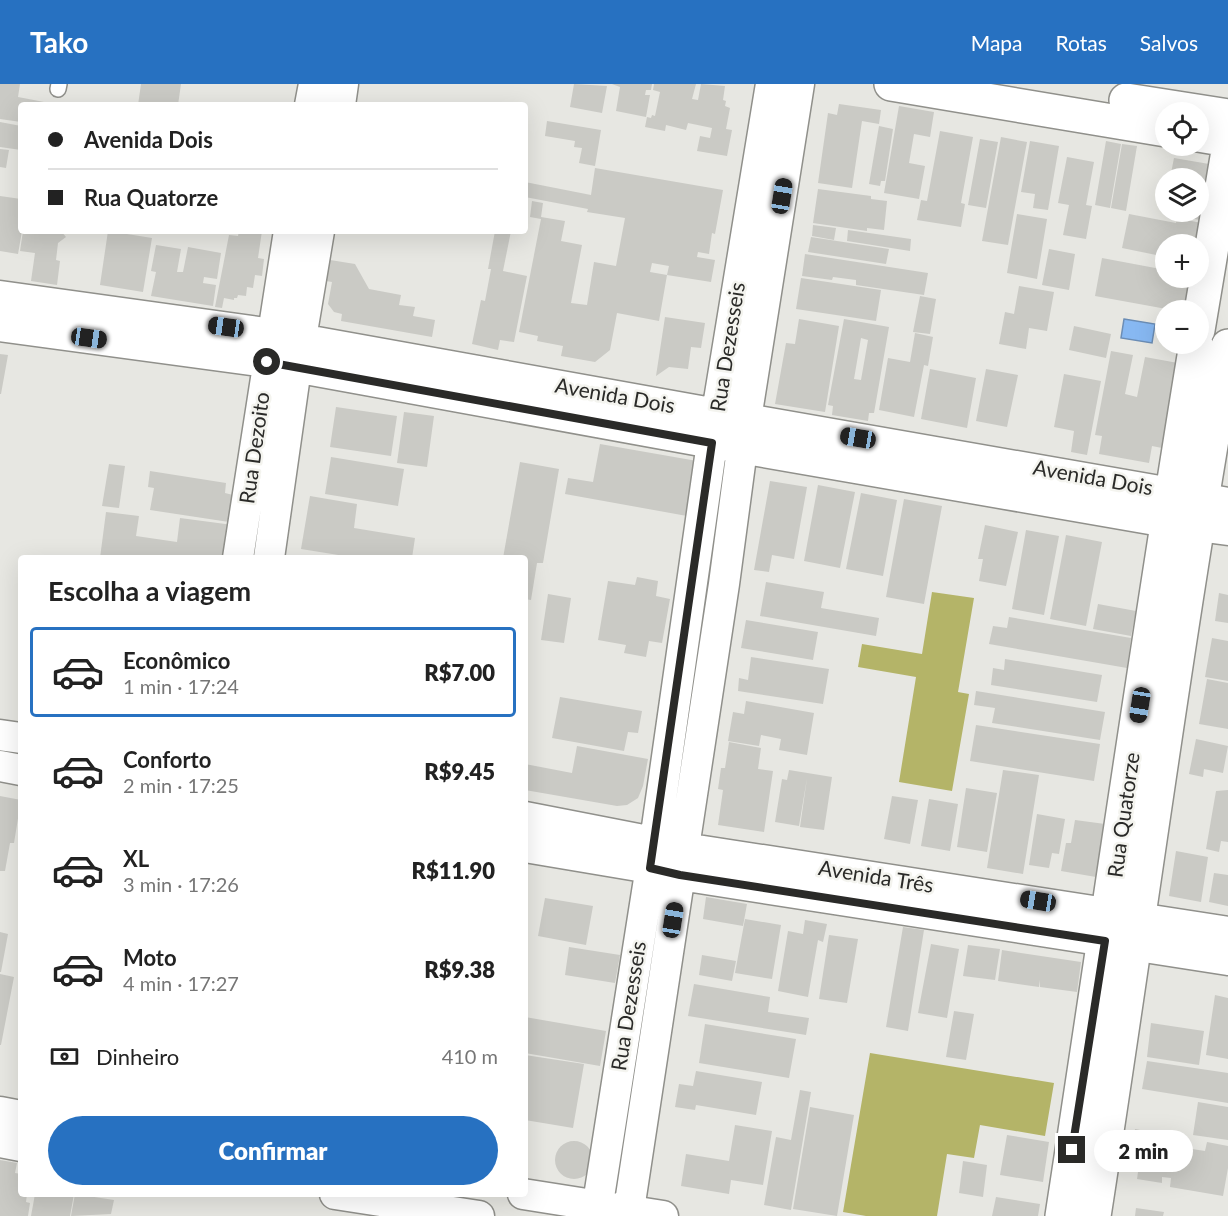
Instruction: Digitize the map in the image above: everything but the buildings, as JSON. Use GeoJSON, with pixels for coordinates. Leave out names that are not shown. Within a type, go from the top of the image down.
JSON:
{"type":"FeatureCollection","features":[{"type":"Feature","properties":{"kind":"street"},"geometry":{"type":"LineString","coordinates":[[311,102],[314,84]]}},
{"type":"Feature","properties":{"kind":"street"},"geometry":{"type":"LineString","coordinates":[[340,102],[343,84]]}},
{"type":"Feature","properties":{"kind":"street","name":"Rua Dezesseis"},"geometry":{"type":"LineString","coordinates":[[628,1213],[724,584],[729,431],[771,84]]}},
{"type":"Feature","properties":{"kind":"street","name":"Rua Dezesseis"},"geometry":{"type":"LineString","coordinates":[[597,1211],[652,854],[729,431],[799,84]]}},
{"type":"Feature","properties":{"kind":"street"},"geometry":{"type":"LineString","coordinates":[[891,84],[1155,128]]}},
{"type":"Feature","properties":{"kind":"street"},"geometry":{"type":"LineString","coordinates":[[1028,84],[1228,116]]}},
{"type":"Feature","properties":{"kind":"street"},"geometry":{"type":"LineString","coordinates":[[1209,137],[1228,140]]}},
{"type":"Feature","properties":{"kind":"street"},"geometry":{"type":"LineString","coordinates":[[1203,300],[1228,151]]}},
{"type":"Feature","properties":{"kind":"street","name":"Rua Dezoito"},"geometry":{"type":"LineString","coordinates":[[238,555],[288,234]]}},
{"type":"Feature","properties":{"kind":"street","name":"Rua Dezoito"},"geometry":{"type":"LineString","coordinates":[[269,555],[296,368],[318,234]]}},
{"type":"Feature","properties":{"kind":"street","name":"Avenida Dois"},"geometry":{"type":"LineString","coordinates":[[0,296],[269,348],[296,368],[729,431],[1199,512]]}},
{"type":"Feature","properties":{"kind":"street","name":"Avenida Dois"},"geometry":{"type":"LineString","coordinates":[[0,326],[269,348],[301,339],[729,431]]}},
{"type":"Feature","properties":{"kind":"street","name":"Rua Quatorze"},"geometry":{"type":"LineString","coordinates":[[1062,1216],[1123,929],[1228,346]]}},
{"type":"Feature","properties":{"kind":"street","name":"Rua Quatorze"},"geometry":{"type":"LineString","coordinates":[[1196,354],[1199,512]]}},
{"type":"Feature","properties":{"kind":"street"},"geometry":{"type":"LineString","coordinates":[[0,735],[18,738]]}},
{"type":"Feature","properties":{"kind":"street"},"geometry":{"type":"LineString","coordinates":[[0,766],[18,769]]}},
{"type":"Feature","properties":{"kind":"street","name":"Avenida Três"},"geometry":{"type":"LineString","coordinates":[[528,818],[682,861],[1123,929],[1228,932]]}},
{"type":"Feature","properties":{"kind":"street","name":"Avenida Três"},"geometry":{"type":"LineString","coordinates":[[528,847],[652,854]]}},
{"type":"Feature","properties":{"kind":"street","name":"Rua Quatorze"},"geometry":{"type":"LineString","coordinates":[[1094,1216],[1123,929]]}},
{"type":"Feature","properties":{"kind":"street","name":"Avenida Três"},"geometry":{"type":"LineString","coordinates":[[1123,929],[1228,960]]}},
{"type":"Feature","properties":{"kind":"street"},"geometry":{"type":"LineString","coordinates":[[0,1112],[18,1115]]}},
{"type":"Feature","properties":{"kind":"street"},"geometry":{"type":"LineString","coordinates":[[0,1142],[18,1145]]}},
{"type":"Feature","properties":{"kind":"street"},"geometry":{"type":"LineString","coordinates":[[528,1195],[597,1211],[663,1216]]}},
{"type":"Feature","properties":{"kind":"street"},"geometry":{"type":"LineString","coordinates":[[355,1197],[479,1216]]}},
{"type":"Feature","properties":{"kind":"shaded area"},"geometry":{"type":"Polygon","coordinates":[[[932,592],[974,598],[958,692],[969,694],[952,791],[899,782],[916,677],[858,667],[862,644],[922,654],[932,592]]]}},
{"type":"Feature","properties":{"kind":"shaded area"},"geometry":{"type":"Polygon","coordinates":[[[870,1053],[1054,1083],[1045,1136],[980,1125],[974,1158],[947,1154],[937,1216],[866,1216],[843,1212],[870,1053]]]}},
{"type":"Feature","properties":{"kind":"water"},"geometry":{"type":"Polygon","coordinates":[[[1124,319],[1155,324],[1152,343],[1121,338],[1124,319]]]}},
{"type":"Feature","properties":{"kind":"route"},"geometry":{"type":"LineString","coordinates":[[267,362],[712,443],[650,868],[680,875],[1105,941],[1072,1150]]}}]}
